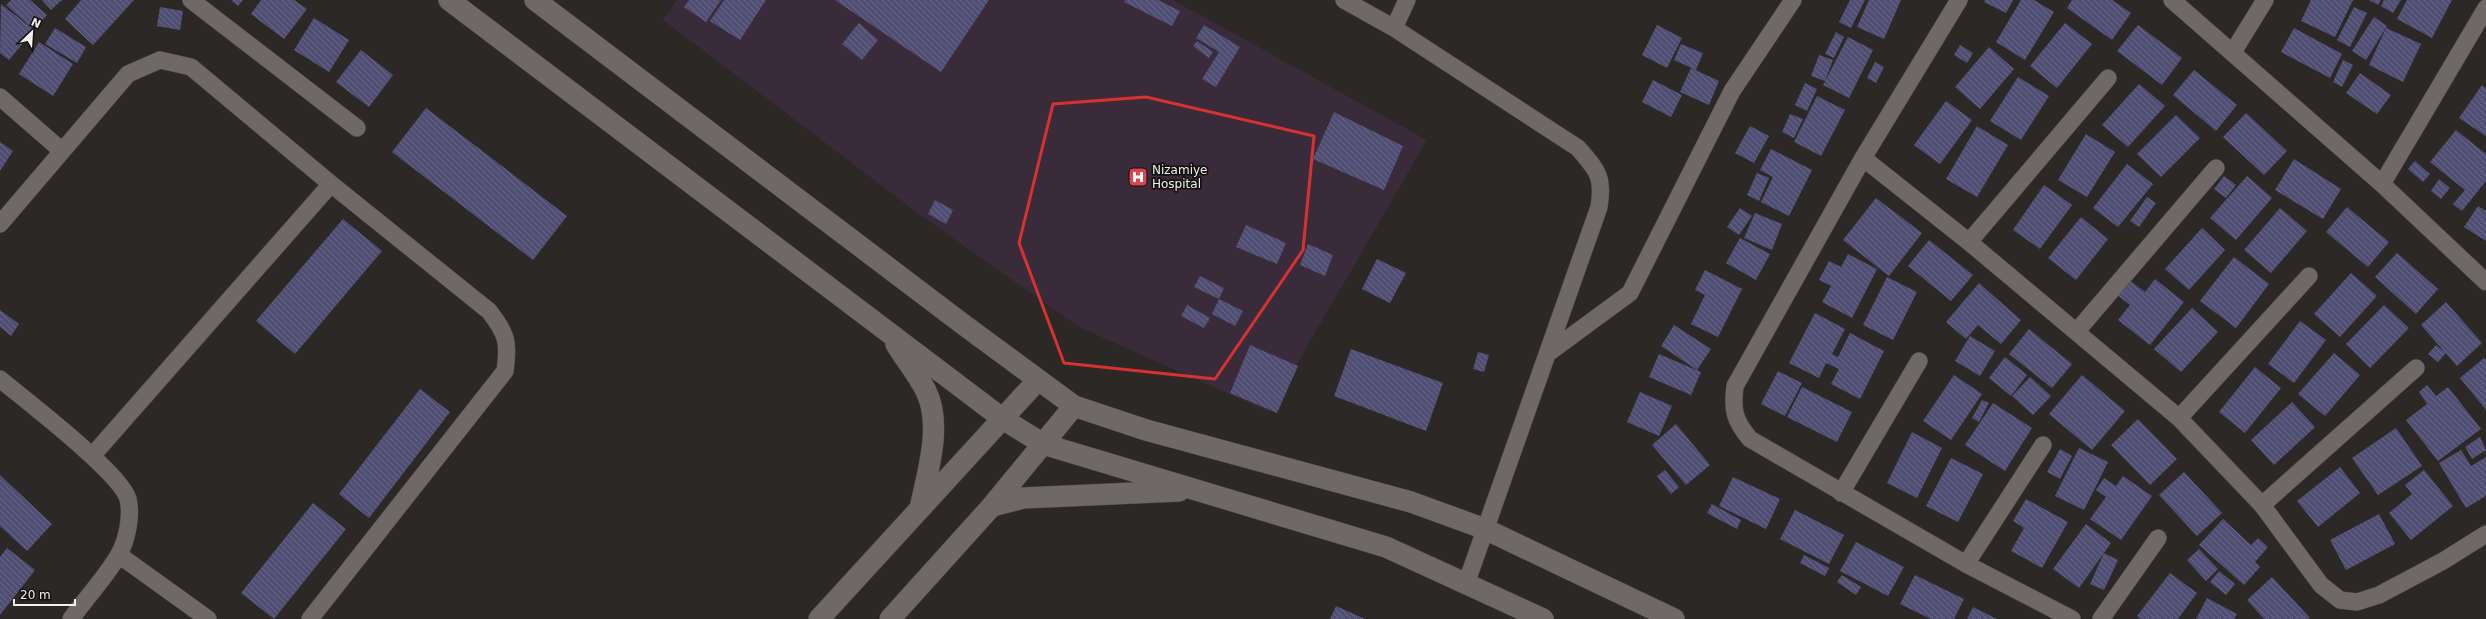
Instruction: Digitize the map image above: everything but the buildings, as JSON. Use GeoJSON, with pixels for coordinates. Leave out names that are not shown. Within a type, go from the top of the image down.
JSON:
{"type":"FeatureCollection","features":[{"type":"Feature","properties":{"kind":"street"},"geometry":{"type":"LineString","coordinates":[[191,0],[357,128]]}},
{"type":"Feature","properties":{"kind":"street"},"geometry":{"type":"LineString","coordinates":[[450,0],[1003,419],[1043,444],[1386,547],[1542,619]]}},
{"type":"Feature","properties":{"kind":"street"},"geometry":{"type":"LineString","coordinates":[[535,0],[1074,406],[1146,430],[1411,502],[1485,529],[1674,619]]}},
{"type":"Feature","properties":{"kind":"street"},"geometry":{"type":"LineString","coordinates":[[1344,0],[1394,28],[1578,148],[1598,171],[1602,186],[1599,207],[1466,584]]}},
{"type":"Feature","properties":{"kind":"street"},"geometry":{"type":"LineString","coordinates":[[1394,28],[1407,0]]}},
{"type":"Feature","properties":{"kind":"street"},"geometry":{"type":"LineString","coordinates":[[1547,354],[1630,293],[1732,91],[1793,0]]}},
{"type":"Feature","properties":{"kind":"street"},"geometry":{"type":"LineString","coordinates":[[1959,0],[1863,158],[1735,386],[1732,404],[1738,424],[1750,439],[1966,564],[2072,619]]}},
{"type":"Feature","properties":{"kind":"street"},"geometry":{"type":"LineString","coordinates":[[2172,0],[2382,184],[2486,282]]}},
{"type":"Feature","properties":{"kind":"street"},"geometry":{"type":"LineString","coordinates":[[2233,52],[2265,0]]}},
{"type":"Feature","properties":{"kind":"street"},"geometry":{"type":"LineString","coordinates":[[2382,184],[2486,8]]}},
{"type":"Feature","properties":{"kind":"street"},"geometry":{"type":"LineString","coordinates":[[0,224],[128,74],[160,60],[191,66],[332,184],[489,310],[502,328],[508,346],[505,370],[310,619]]}},
{"type":"Feature","properties":{"kind":"street"},"geometry":{"type":"LineString","coordinates":[[1969,242],[2108,78]]}},
{"type":"Feature","properties":{"kind":"street"},"geometry":{"type":"LineString","coordinates":[[0,97],[62,151]]}},
{"type":"Feature","properties":{"kind":"street"},"geometry":{"type":"LineString","coordinates":[[1863,158],[1969,242],[2179,418],[2262,505],[2321,585],[2340,600],[2357,602],[2379,595],[2443,561],[2486,534]]}},
{"type":"Feature","properties":{"kind":"street"},"geometry":{"type":"LineString","coordinates":[[2077,331],[2216,168]]}},
{"type":"Feature","properties":{"kind":"street"},"geometry":{"type":"LineString","coordinates":[[92,456],[332,184]]}},
{"type":"Feature","properties":{"kind":"street"},"geometry":{"type":"LineString","coordinates":[[2179,418],[2309,276]]}},
{"type":"Feature","properties":{"kind":"street"},"geometry":{"type":"LineString","coordinates":[[888,332],[926,392],[932,414],[933,442],[920,509]]}},
{"type":"Feature","properties":{"kind":"street"},"geometry":{"type":"LineString","coordinates":[[1841,493],[1918,361]]}},
{"type":"Feature","properties":{"kind":"street"},"geometry":{"type":"LineString","coordinates":[[2262,505],[2416,368]]}},
{"type":"Feature","properties":{"kind":"street"},"geometry":{"type":"LineString","coordinates":[[0,379],[92,456],[112,476],[128,498],[129,522],[119,555],[71,619]]}},
{"type":"Feature","properties":{"kind":"street"},"geometry":{"type":"LineString","coordinates":[[819,619],[1038,380]]}},
{"type":"Feature","properties":{"kind":"street"},"geometry":{"type":"LineString","coordinates":[[890,619],[992,506],[1074,406]]}},
{"type":"Feature","properties":{"kind":"street"},"geometry":{"type":"LineString","coordinates":[[1966,564],[2043,445]]}},
{"type":"Feature","properties":{"kind":"street"},"geometry":{"type":"LineString","coordinates":[[992,506],[1024,498],[1194,490]]}},
{"type":"Feature","properties":{"kind":"street"},"geometry":{"type":"LineString","coordinates":[[2101,619],[2158,538]]}},
{"type":"Feature","properties":{"kind":"street"},"geometry":{"type":"LineString","coordinates":[[119,555],[208,619]]}},
{"type":"Feature","properties":{"kind":"highlighted area"},"geometry":{"type":"Polygon","coordinates":[[[1146,97],[1314,136],[1303,250],[1215,379],[1064,363],[1019,243],[1053,104],[1146,97]]]}},
{"type":"Feature","properties":{"kind":"shaded area","name":"Nizamiye Hospital"},"geometry":{"type":"Polygon","coordinates":[[[677,0],[1173,0],[1427,140],[1269,412],[1079,327],[919,214],[663,20],[677,0]]]}},
{"type":"Feature","properties":{"kind":"place","name":"Nizamiye Hospital"},"geometry":{"type":"Point","coordinates":[1138,177]}}]}
